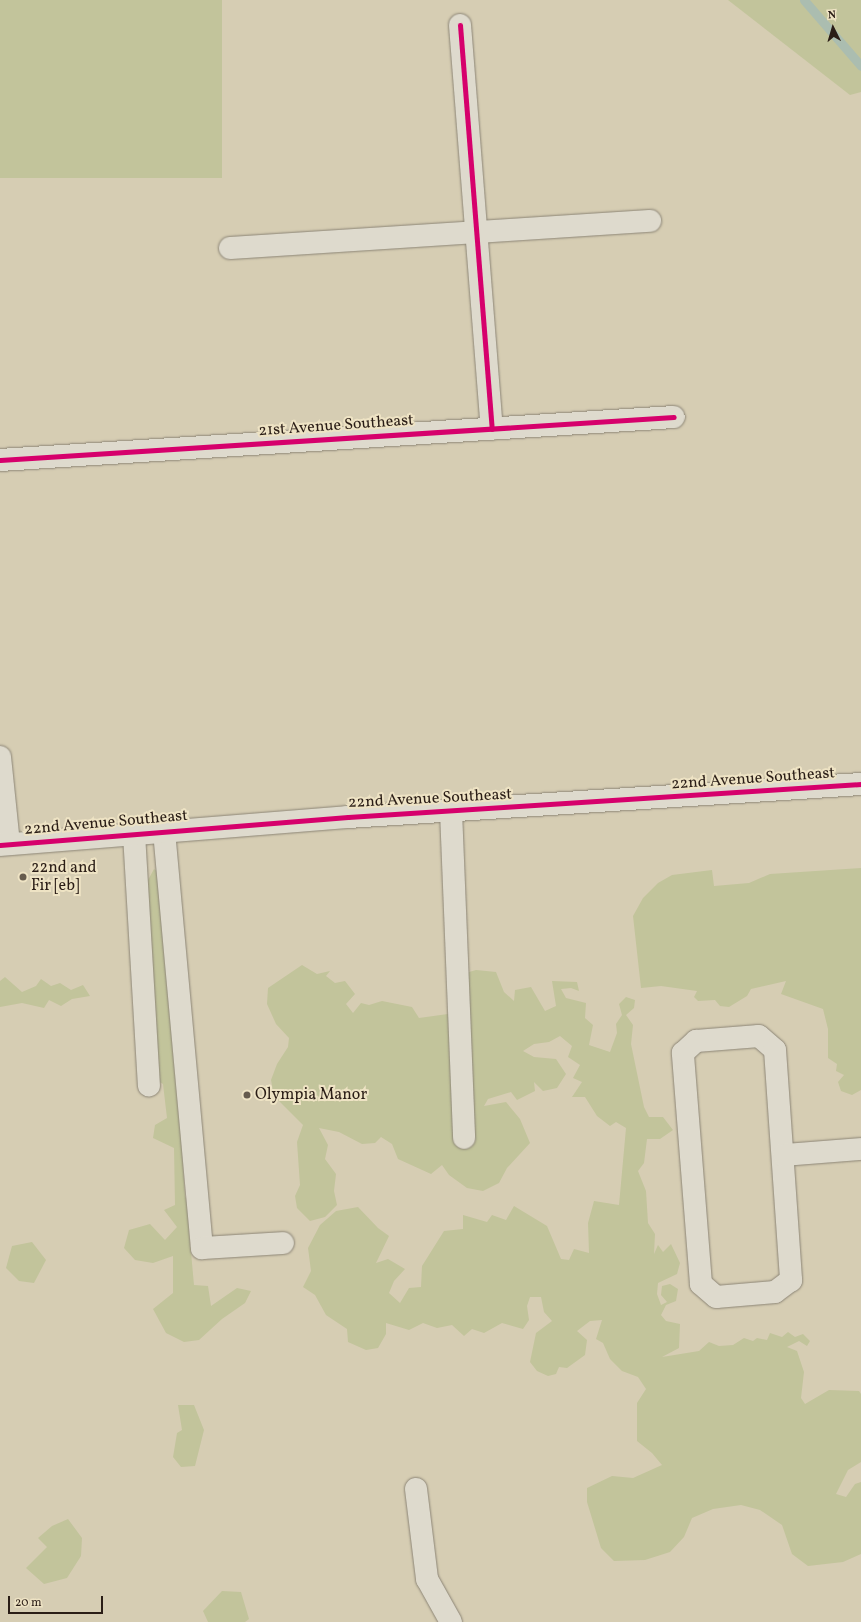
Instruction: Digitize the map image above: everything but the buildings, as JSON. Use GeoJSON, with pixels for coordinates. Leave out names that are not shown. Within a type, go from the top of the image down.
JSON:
{"type":"FeatureCollection","features":[{"type":"Feature","properties":{"kind":"street"},"geometry":{"type":"LineString","coordinates":[[460,24],[492,429]]}},
{"type":"Feature","properties":{"kind":"street"},"geometry":{"type":"LineString","coordinates":[[230,248],[477,234],[650,222]]}},
{"type":"Feature","properties":{"kind":"street","name":"21st Avenue Southeast"},"geometry":{"type":"LineString","coordinates":[[0,460],[674,417]]}},
{"type":"Feature","properties":{"kind":"street"},"geometry":{"type":"LineString","coordinates":[[0,757],[4,844]]}},
{"type":"Feature","properties":{"kind":"street","name":"22nd Avenue Southeast"},"geometry":{"type":"LineString","coordinates":[[4,844],[164,831],[861,784]]}},
{"type":"Feature","properties":{"kind":"street"},"geometry":{"type":"LineString","coordinates":[[451,811],[464,1138]]}},
{"type":"Feature","properties":{"kind":"street"},"geometry":{"type":"LineString","coordinates":[[164,831],[202,1248],[283,1243]]}},
{"type":"Feature","properties":{"kind":"street"},"geometry":{"type":"LineString","coordinates":[[134,834],[149,1086]]}},
{"type":"Feature","properties":{"kind":"street"},"geometry":{"type":"LineString","coordinates":[[759,1036],[775,1050],[784,1155],[791,1280],[775,1292],[716,1297],[701,1284],[683,1054],[696,1041],[759,1036]]}},
{"type":"Feature","properties":{"kind":"street"},"geometry":{"type":"LineString","coordinates":[[784,1155],[861,1149]]}},
{"type":"Feature","properties":{"kind":"street"},"geometry":{"type":"LineString","coordinates":[[416,1489],[427,1579],[451,1622]]}},
{"type":"Feature","properties":{"kind":"green space"},"geometry":{"type":"Polygon","coordinates":[[[0,0],[222,0],[222,178],[0,178],[0,0]]]}},
{"type":"Feature","properties":{"kind":"green space"},"geometry":{"type":"Polygon","coordinates":[[[728,0],[861,0],[861,92],[850,95],[728,0]]]}},
{"type":"Feature","properties":{"kind":"green space"},"geometry":{"type":"Polygon","coordinates":[[[861,868],[861,1090],[852,1095],[841,1091],[838,1082],[844,1075],[836,1071],[837,1064],[828,1058],[828,1029],[823,1009],[781,994],[786,981],[751,989],[747,996],[729,1007],[720,1006],[715,1000],[698,1001],[694,997],[697,991],[661,986],[641,988],[633,916],[643,898],[658,883],[672,875],[712,870],[714,886],[749,883],[770,874],[861,868]]]}},
{"type":"Feature","properties":{"kind":"green space"},"geometry":{"type":"Polygon","coordinates":[[[154,869],[166,877],[185,1197],[192,1202],[195,1220],[189,1230],[194,1285],[208,1286],[211,1306],[237,1288],[251,1291],[245,1303],[222,1319],[199,1340],[184,1342],[166,1333],[153,1309],[173,1293],[173,1256],[153,1263],[135,1260],[124,1248],[129,1230],[150,1224],[165,1240],[177,1227],[164,1210],[175,1205],[174,1148],[153,1138],[155,1125],[167,1118],[163,1084],[141,1070],[147,882],[154,869]]]}},
{"type":"Feature","properties":{"kind":"green space"},"geometry":{"type":"Polygon","coordinates":[[[302,965],[317,974],[330,971],[326,976],[335,983],[345,981],[355,994],[346,1004],[353,1013],[361,1003],[369,1005],[382,1001],[412,1007],[419,1018],[455,1013],[449,978],[476,970],[496,972],[504,992],[514,1001],[515,990],[531,987],[545,1011],[556,1006],[552,981],[577,982],[579,991],[571,988],[561,989],[566,998],[586,1003],[585,1018],[593,1025],[589,1045],[610,1052],[617,1033],[616,1024],[622,1015],[619,1004],[626,997],[635,1000],[634,1008],[626,1015],[633,1025],[631,1044],[644,1107],[649,1117],[663,1117],[673,1130],[660,1139],[647,1139],[644,1163],[638,1171],[646,1191],[648,1223],[655,1234],[654,1254],[658,1245],[663,1252],[671,1244],[680,1263],[677,1274],[658,1283],[657,1294],[661,1305],[667,1302],[661,1295],[662,1286],[670,1284],[678,1289],[676,1301],[666,1305],[661,1315],[666,1321],[680,1324],[679,1348],[662,1357],[699,1351],[709,1342],[719,1346],[733,1345],[744,1338],[753,1341],[757,1338],[767,1340],[770,1333],[782,1337],[788,1332],[795,1337],[803,1334],[810,1341],[807,1346],[799,1341],[787,1347],[797,1351],[804,1372],[801,1398],[805,1404],[829,1390],[859,1391],[861,1394],[861,1462],[848,1470],[836,1494],[846,1497],[855,1484],[861,1482],[861,1554],[843,1562],[808,1566],[792,1554],[782,1525],[760,1510],[741,1505],[713,1509],[692,1518],[684,1537],[670,1552],[645,1560],[614,1561],[601,1548],[587,1502],[587,1488],[612,1476],[633,1478],[662,1465],[652,1453],[637,1441],[637,1403],[646,1389],[638,1377],[622,1371],[610,1359],[603,1343],[596,1339],[602,1320],[590,1321],[577,1331],[587,1340],[585,1355],[567,1368],[559,1367],[556,1374],[548,1376],[537,1371],[530,1362],[536,1333],[552,1321],[544,1312],[541,1297],[530,1297],[527,1306],[529,1320],[523,1329],[502,1323],[484,1333],[472,1329],[464,1336],[452,1325],[437,1328],[423,1323],[409,1330],[386,1323],[386,1334],[378,1348],[366,1350],[348,1342],[347,1329],[326,1315],[315,1295],[303,1287],[311,1271],[308,1248],[320,1225],[336,1211],[358,1207],[378,1228],[389,1236],[376,1263],[388,1259],[405,1269],[394,1281],[389,1293],[400,1303],[409,1288],[421,1287],[422,1266],[444,1231],[463,1229],[463,1215],[487,1222],[492,1215],[506,1220],[514,1206],[547,1226],[561,1259],[569,1260],[574,1249],[589,1253],[588,1223],[594,1201],[619,1205],[626,1128],[616,1122],[610,1126],[597,1116],[585,1097],[572,1097],[582,1082],[573,1078],[580,1065],[568,1057],[572,1046],[560,1036],[549,1042],[534,1044],[523,1051],[534,1057],[556,1059],[566,1074],[557,1088],[543,1091],[534,1082],[535,1091],[517,1100],[511,1092],[488,1099],[484,1106],[506,1102],[520,1119],[530,1143],[507,1168],[499,1183],[483,1191],[467,1188],[449,1175],[442,1165],[431,1174],[398,1159],[392,1144],[381,1137],[375,1143],[362,1144],[339,1132],[319,1128],[328,1145],[325,1159],[336,1174],[334,1191],[337,1205],[325,1217],[310,1221],[297,1208],[295,1196],[300,1185],[297,1142],[303,1125],[274,1096],[271,1080],[277,1064],[288,1047],[289,1038],[276,1024],[267,1004],[268,988],[302,965]]]}},
{"type":"Feature","properties":{"kind":"green space"},"geometry":{"type":"Polygon","coordinates":[[[5,977],[22,992],[36,986],[41,979],[51,986],[60,983],[71,990],[83,985],[90,996],[72,999],[61,1006],[49,1000],[44,1008],[22,1003],[0,1007],[0,981],[5,977]]]}},
{"type":"Feature","properties":{"kind":"green space"},"geometry":{"type":"Polygon","coordinates":[[[32,1242],[46,1260],[34,1283],[19,1281],[6,1268],[12,1246],[32,1242]]]}},
{"type":"Feature","properties":{"kind":"green space"},"geometry":{"type":"Polygon","coordinates":[[[178,1405],[194,1405],[204,1430],[195,1466],[181,1467],[173,1457],[177,1433],[182,1430],[178,1405]]]}},
{"type":"Feature","properties":{"kind":"green space"},"geometry":{"type":"Polygon","coordinates":[[[68,1519],[82,1538],[81,1556],[67,1578],[44,1584],[26,1568],[47,1547],[38,1538],[52,1526],[68,1519]]]}},
{"type":"Feature","properties":{"kind":"green space"},"geometry":{"type":"Polygon","coordinates":[[[222,1591],[241,1592],[249,1619],[245,1622],[208,1622],[203,1611],[222,1591]]]}},
{"type":"Feature","properties":{"kind":"waterway"},"geometry":{"type":"LineString","coordinates":[[804,0],[861,66]]}},
{"type":"Feature","properties":{"kind":"cycle path"},"geometry":{"type":"LineString","coordinates":[[460,25],[492,429]]}},
{"type":"Feature","properties":{"kind":"cycle path"},"geometry":{"type":"LineString","coordinates":[[0,460],[674,417]]}},
{"type":"Feature","properties":{"kind":"cycle path"},"geometry":{"type":"LineString","coordinates":[[0,845],[348,817],[861,784]]}},
{"type":"Feature","properties":{"kind":"place","name":"22nd and Fir [eb]"},"geometry":{"type":"Point","coordinates":[23,877]}},
{"type":"Feature","properties":{"kind":"place","name":"Olympia Manor"},"geometry":{"type":"Point","coordinates":[247,1095]}}]}
